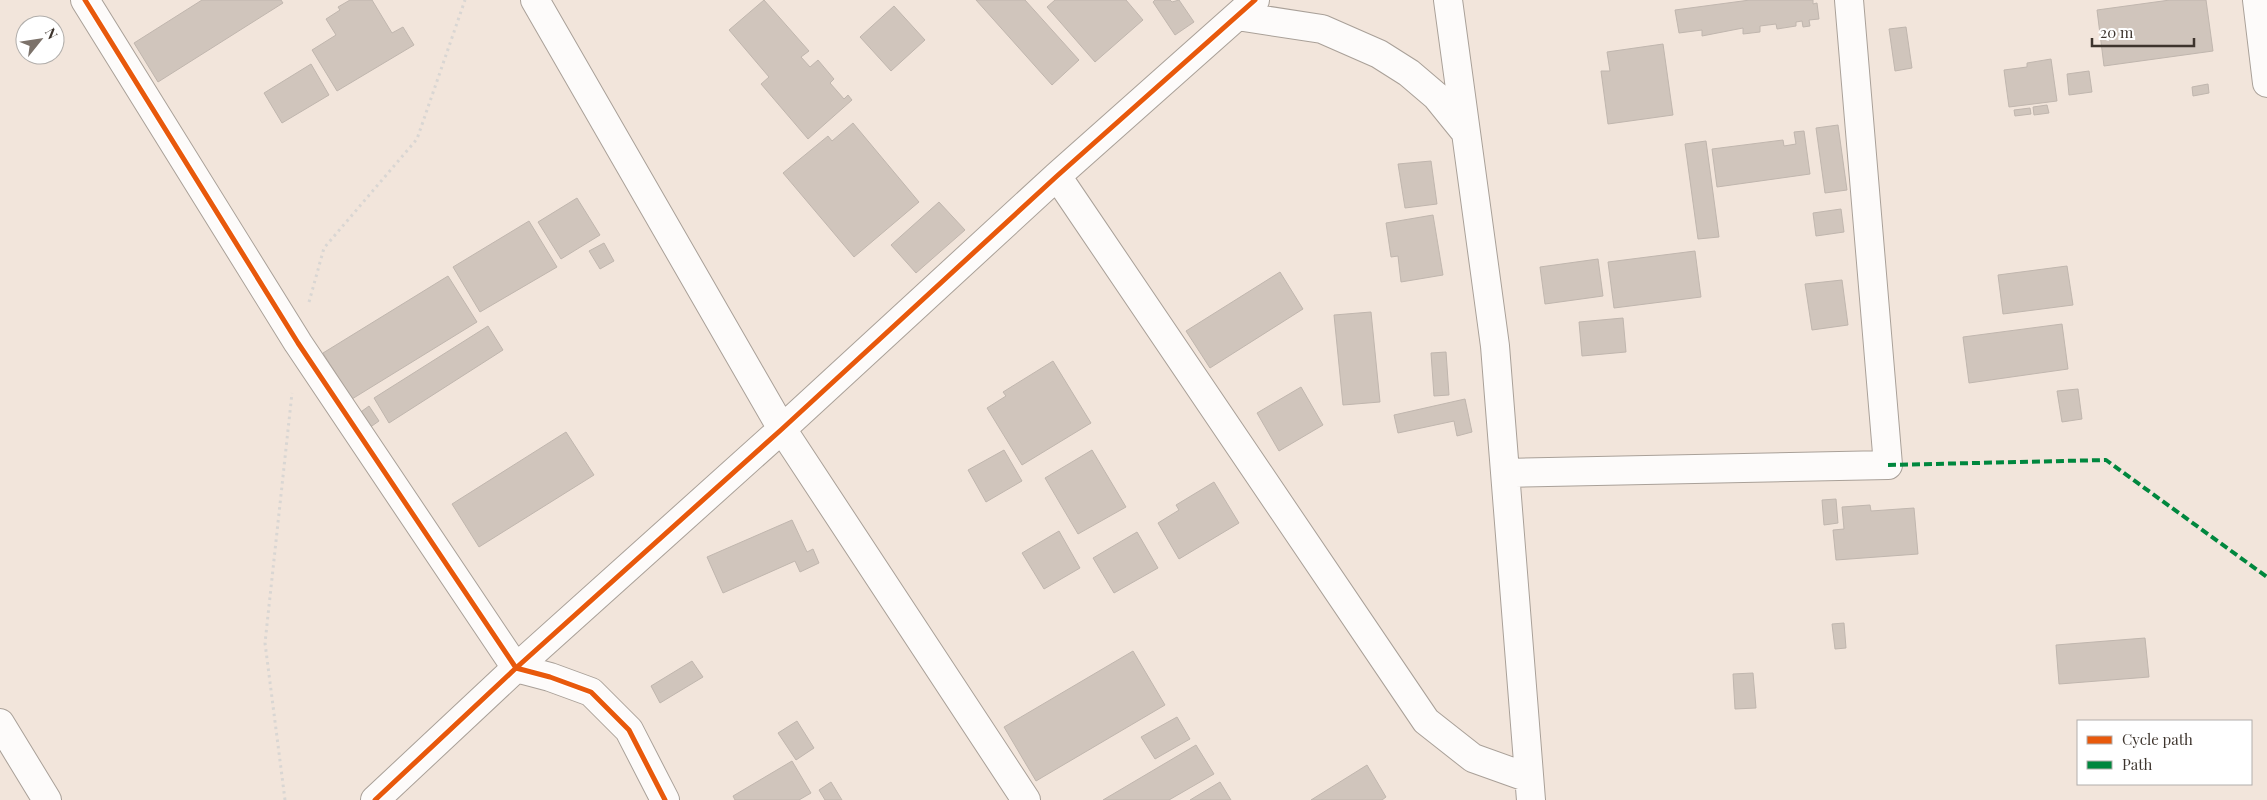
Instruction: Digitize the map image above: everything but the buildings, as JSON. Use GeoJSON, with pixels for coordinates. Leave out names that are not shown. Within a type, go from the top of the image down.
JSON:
{"type":"FeatureCollection","features":[{"type":"Feature","properties":{"kind":"street"},"geometry":{"type":"LineString","coordinates":[[85,0],[298,343],[516,668],[550,677],[590,692],[629,730],[665,800]]}},
{"type":"Feature","properties":{"kind":"street"},"geometry":{"type":"LineString","coordinates":[[535,0],[782,429],[1026,800]]}},
{"type":"Feature","properties":{"kind":"street"},"geometry":{"type":"LineString","coordinates":[[1448,0],[1495,346],[1530,789]]}},
{"type":"Feature","properties":{"kind":"street"},"geometry":{"type":"LineString","coordinates":[[1505,473],[1888,465],[1849,0]]}},
{"type":"Feature","properties":{"kind":"street"},"geometry":{"type":"LineString","coordinates":[[2257,0],[2267,83]]}},
{"type":"Feature","properties":{"kind":"street"},"geometry":{"type":"LineString","coordinates":[[374,800],[516,668],[782,429],[1057,176],[1246,8],[1322,29],[1380,54],[1409,73],[1436,96],[1466,133]]}},
{"type":"Feature","properties":{"kind":"street"},"geometry":{"type":"LineString","coordinates":[[1057,176],[1426,721],[1473,758],[1530,789]]}},
{"type":"Feature","properties":{"kind":"street"},"geometry":{"type":"LineString","coordinates":[[0,723],[48,800]]}},
{"type":"Feature","properties":{"kind":"marked path"},"geometry":{"type":"LineString","coordinates":[[1888,465],[2106,460],[2267,577]]}},
{"type":"Feature","properties":{"kind":"cycle path"},"geometry":{"type":"LineString","coordinates":[[85,0],[298,343],[516,668],[550,677],[591,692],[629,730],[665,800]]}},
{"type":"Feature","properties":{"kind":"cycle path"},"geometry":{"type":"LineString","coordinates":[[375,800],[516,668],[782,429],[1057,176],[1255,0]]}}]}
